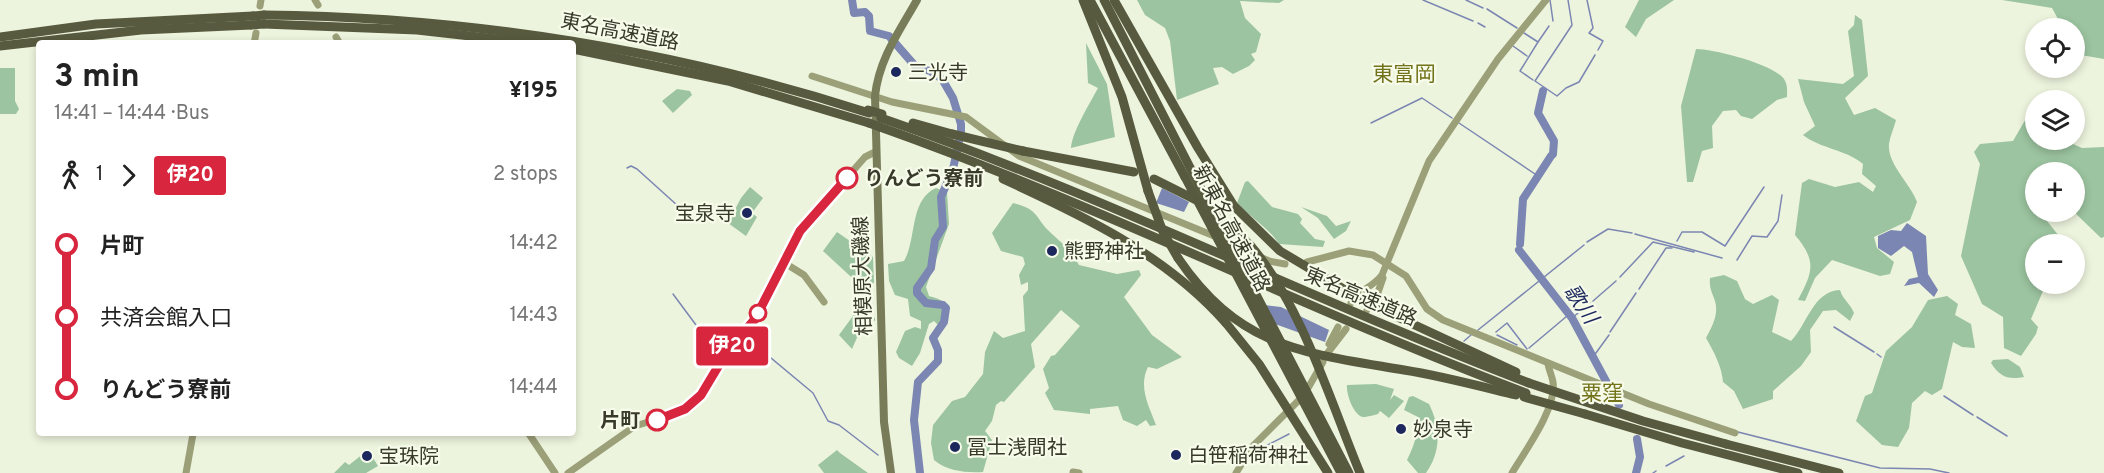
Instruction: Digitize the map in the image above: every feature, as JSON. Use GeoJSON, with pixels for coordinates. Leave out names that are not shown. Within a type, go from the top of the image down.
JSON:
{"type":"FeatureCollection","features":[{"type":"Feature","properties":{"kind":"highway"},"geometry":{"type":"LineString","coordinates":[[1083,0],[1122,97],[1148,191],[1163,232],[1178,258],[1198,284],[1221,307],[1254,330],[1288,347],[1332,359],[1437,376],[1525,395]]}},
{"type":"Feature","properties":{"kind":"highway","name":"新東名高速道路"},"geometry":{"type":"LineString","coordinates":[[1090,0],[1341,473]]}},
{"type":"Feature","properties":{"kind":"highway","name":"新東名高速道路"},"geometry":{"type":"LineString","coordinates":[[1104,0],[1349,473]]}},
{"type":"Feature","properties":{"kind":"highway"},"geometry":{"type":"LineString","coordinates":[[1114,0],[1198,148],[1234,206],[1280,251],[1351,298],[1530,381]]}},
{"type":"Feature","properties":{"kind":"highway","name":"東名高速道路"},"geometry":{"type":"LineString","coordinates":[[253,24],[262,12]]}},
{"type":"Feature","properties":{"kind":"highway","name":"東名高速道路"},"geometry":{"type":"LineString","coordinates":[[262,12],[505,40]]}},
{"type":"Feature","properties":{"kind":"highway","name":"東名高速道路"},"geometry":{"type":"LineString","coordinates":[[262,12],[407,20],[543,34],[575,40]]}},
{"type":"Feature","properties":{"kind":"highway","name":"東名高速道路"},"geometry":{"type":"LineString","coordinates":[[0,37],[96,24],[253,24]]}},
{"type":"Feature","properties":{"kind":"highway","name":"東名高速道路"},"geometry":{"type":"LineString","coordinates":[[53,40],[141,30],[253,24]]}},
{"type":"Feature","properties":{"kind":"highway","name":"東名高速道路"},"geometry":{"type":"LineString","coordinates":[[576,40],[685,61],[824,99],[868,115]]}},
{"type":"Feature","properties":{"kind":"highway","name":"東名高速道路"},"geometry":{"type":"LineString","coordinates":[[0,46],[36,42]]}},
{"type":"Feature","properties":{"kind":"highway","name":"東名高速道路"},"geometry":{"type":"LineString","coordinates":[[576,50],[728,81],[868,115]]}},
{"type":"Feature","properties":{"kind":"highway"},"geometry":{"type":"LineString","coordinates":[[868,115],[948,145],[1023,151],[1134,172]]}},
{"type":"Feature","properties":{"kind":"highway","name":"東名高速道路"},"geometry":{"type":"LineString","coordinates":[[883,122],[948,145],[967,157],[1397,343],[1525,395],[1585,414],[1724,449],[1839,473]]}},
{"type":"Feature","properties":{"kind":"highway"},"geometry":{"type":"LineString","coordinates":[[967,157],[1130,243],[1181,279],[1226,323],[1259,364],[1328,473]]}},
{"type":"Feature","properties":{"kind":"highway","name":"東名高速道路"},"geometry":{"type":"LineString","coordinates":[[967,157],[1386,327],[1530,381],[1798,473]]}},
{"type":"Feature","properties":{"kind":"highway"},"geometry":{"type":"LineString","coordinates":[[1154,179],[1205,205],[1250,245],[1273,275],[1292,308],[1360,473]]}},
{"type":"Feature","properties":{"kind":"main road","name":"相模原大磯線"},"geometry":{"type":"LineString","coordinates":[[891,473],[884,422],[875,96],[880,68],[917,0]]}},
{"type":"Feature","properties":{"kind":"street"},"geometry":{"type":"LineString","coordinates":[[1372,308],[1429,161],[1498,59],[1546,0]]}},
{"type":"Feature","properties":{"kind":"street"},"geometry":{"type":"LineString","coordinates":[[253,24],[254,40]]}},
{"type":"Feature","properties":{"kind":"street"},"geometry":{"type":"LineString","coordinates":[[812,76],[875,96],[966,117],[1019,156],[1140,204],[1269,261],[1285,264]]}},
{"type":"Feature","properties":{"kind":"street"},"geometry":{"type":"LineString","coordinates":[[568,473],[636,426],[678,413],[695,401],[725,355],[755,319],[783,261],[808,221],[865,157],[875,152]]}},
{"type":"Feature","properties":{"kind":"street"},"geometry":{"type":"LineString","coordinates":[[1307,262],[1355,251],[1373,255],[1410,280],[1427,309],[1435,315],[1548,364],[1664,410],[1736,433]]}},
{"type":"Feature","properties":{"kind":"street"},"geometry":{"type":"LineString","coordinates":[[783,261],[804,275],[824,302]]}},
{"type":"Feature","properties":{"kind":"street"},"geometry":{"type":"LineString","coordinates":[[1351,298],[1378,280],[1388,264]]}},
{"type":"Feature","properties":{"kind":"street"},"geometry":{"type":"LineString","coordinates":[[1236,473],[1252,447],[1304,395],[1326,356],[1338,327]]}},
{"type":"Feature","properties":{"kind":"street"},"geometry":{"type":"LineString","coordinates":[[1326,356],[1346,329]]}},
{"type":"Feature","properties":{"kind":"street"},"geometry":{"type":"LineString","coordinates":[[1512,473],[1536,433],[1552,397],[1553,381],[1548,364]]}},
{"type":"Feature","properties":{"kind":"street"},"geometry":{"type":"LineString","coordinates":[[186,473],[193,436]]}},
{"type":"Feature","properties":{"kind":"street"},"geometry":{"type":"LineString","coordinates":[[530,436],[555,473]]}},
{"type":"Feature","properties":{"kind":"green space"},"geometry":{"type":"Polygon","coordinates":[[[1137,0],[1284,0],[1279,3],[1240,1],[1245,18],[1261,34],[1256,52],[1251,54],[1255,60],[1249,66],[1233,74],[1222,67],[1213,68],[1219,84],[1177,100],[1170,41],[1165,28],[1145,15],[1137,0]]]}},
{"type":"Feature","properties":{"kind":"green space"},"geometry":{"type":"Polygon","coordinates":[[[1639,0],[1674,0],[1646,19],[1636,37],[1625,27],[1639,0]]]}},
{"type":"Feature","properties":{"kind":"green space"},"geometry":{"type":"Polygon","coordinates":[[[2002,0],[2104,0],[2104,59],[2085,56],[2085,18],[2058,18],[2052,8],[2002,0]]]}},
{"type":"Feature","properties":{"kind":"green space"},"geometry":{"type":"Polygon","coordinates":[[[1855,15],[1862,20],[1868,76],[1845,98],[1854,115],[1875,108],[1896,120],[1889,151],[1895,166],[1917,202],[1910,220],[1874,237],[1877,248],[1894,262],[1890,274],[1880,276],[1832,260],[1815,278],[1805,301],[1798,300],[1807,282],[1810,267],[1807,252],[1795,235],[1802,183],[1809,179],[1835,187],[1859,182],[1873,192],[1876,186],[1862,174],[1863,164],[1856,159],[1803,135],[1815,126],[1804,102],[1798,79],[1843,84],[1854,76],[1848,31],[1854,25],[1855,15]]]}},
{"type":"Feature","properties":{"kind":"green space"},"geometry":{"type":"Polygon","coordinates":[[[1086,43],[1107,84],[1115,137],[1071,148],[1078,126],[1098,88],[1088,83],[1086,43]]]}},
{"type":"Feature","properties":{"kind":"green space"},"geometry":{"type":"Polygon","coordinates":[[[1696,49],[1729,55],[1756,63],[1778,73],[1787,86],[1787,97],[1777,100],[1752,119],[1741,116],[1736,110],[1723,111],[1712,126],[1713,148],[1702,151],[1693,182],[1687,182],[1681,106],[1696,49]]]}},
{"type":"Feature","properties":{"kind":"green space"},"geometry":{"type":"Polygon","coordinates":[[[0,68],[15,68],[15,101],[19,109],[16,114],[0,114],[0,68]]]}},
{"type":"Feature","properties":{"kind":"green space"},"geometry":{"type":"Polygon","coordinates":[[[677,89],[690,91],[692,95],[673,113],[662,101],[677,89]]]}},
{"type":"Feature","properties":{"kind":"green space"},"geometry":{"type":"Polygon","coordinates":[[[2025,120],[2025,150],[2085,150],[2085,148],[2104,147],[2104,237],[2101,238],[2084,222],[2085,162],[2025,162],[2025,222],[2048,222],[2057,234],[2025,234],[2025,294],[2042,294],[2031,319],[2038,327],[2036,334],[2021,356],[2004,348],[2003,317],[1982,304],[1961,256],[1980,164],[1974,152],[1980,144],[2013,141],[2025,120]]]}},
{"type":"Feature","properties":{"kind":"green space"},"geometry":{"type":"Polygon","coordinates":[[[1248,181],[1272,207],[1298,214],[1302,219],[1300,223],[1315,239],[1325,241],[1323,247],[1279,244],[1237,203],[1245,182],[1248,181]]]}},
{"type":"Feature","properties":{"kind":"green space"},"geometry":{"type":"Polygon","coordinates":[[[750,187],[763,198],[752,213],[757,217],[746,236],[728,223],[741,198],[750,187]]]}},
{"type":"Feature","properties":{"kind":"green space"},"geometry":{"type":"Polygon","coordinates":[[[936,188],[947,192],[949,224],[926,287],[929,296],[943,302],[949,312],[946,323],[938,325],[934,321],[929,324],[920,353],[912,366],[899,358],[896,352],[905,331],[915,327],[921,329],[921,321],[910,316],[908,299],[895,295],[889,281],[888,264],[904,261],[921,201],[936,188]]]}},
{"type":"Feature","properties":{"kind":"green space"},"geometry":{"type":"Polygon","coordinates":[[[1013,203],[1028,208],[1036,214],[1045,227],[1069,249],[1079,265],[1117,274],[1139,270],[1141,275],[1124,297],[1152,335],[1182,357],[1157,369],[1148,367],[1145,374],[1144,389],[1156,425],[1150,426],[1146,420],[1137,426],[1123,420],[1118,406],[1090,409],[1090,414],[1054,410],[1045,393],[1049,388],[1043,369],[1051,356],[1055,355],[1080,326],[1061,310],[1031,344],[1035,367],[1004,402],[1001,401],[996,405],[992,421],[985,431],[992,440],[983,472],[957,470],[945,467],[934,460],[931,443],[933,425],[952,401],[965,397],[983,374],[985,352],[994,331],[1003,338],[1025,331],[1023,296],[1028,290],[1028,282],[1021,285],[1019,275],[1025,264],[1023,257],[1001,251],[992,233],[1013,203]]]}},
{"type":"Feature","properties":{"kind":"green space"},"geometry":{"type":"Polygon","coordinates":[[[1301,207],[1327,216],[1336,226],[1351,221],[1346,231],[1334,239],[1318,218],[1301,207]]]}},
{"type":"Feature","properties":{"kind":"green space"},"geometry":{"type":"Polygon","coordinates":[[[837,232],[873,257],[874,283],[862,287],[823,251],[837,232]]]}},
{"type":"Feature","properties":{"kind":"green space"},"geometry":{"type":"Polygon","coordinates":[[[1724,275],[1737,281],[1745,299],[1753,304],[1772,295],[1779,300],[1772,332],[1791,341],[1817,302],[1831,292],[1840,290],[1854,313],[1850,321],[1836,310],[1823,311],[1810,330],[1811,352],[1801,366],[1773,391],[1773,399],[1743,409],[1734,391],[1723,382],[1715,354],[1706,338],[1716,311],[1710,278],[1724,275]]]}},
{"type":"Feature","properties":{"kind":"green space"},"geometry":{"type":"Polygon","coordinates":[[[1947,296],[1958,304],[1955,315],[1971,324],[1975,348],[1962,347],[1953,342],[1942,389],[1932,395],[1925,391],[1912,403],[1909,428],[1898,447],[1882,445],[1856,421],[1865,396],[1872,393],[1886,351],[1912,327],[1928,300],[1947,296]]]}},
{"type":"Feature","properties":{"kind":"green space"},"geometry":{"type":"Polygon","coordinates":[[[858,309],[875,318],[875,321],[866,317],[852,349],[839,335],[858,309]]]}},
{"type":"Feature","properties":{"kind":"green space"},"geometry":{"type":"Polygon","coordinates":[[[2008,359],[2020,367],[2024,377],[2005,376],[1998,372],[1991,363],[1993,360],[2008,359]]]}},
{"type":"Feature","properties":{"kind":"green space"},"geometry":{"type":"Polygon","coordinates":[[[1376,384],[1394,389],[1390,400],[1394,395],[1404,401],[1389,418],[1380,411],[1378,414],[1363,417],[1356,412],[1351,403],[1347,385],[1376,384]]]}},
{"type":"Feature","properties":{"kind":"green space"},"geometry":{"type":"Polygon","coordinates":[[[1413,396],[1429,404],[1436,422],[1437,448],[1426,473],[1418,473],[1407,460],[1415,440],[1418,417],[1404,410],[1409,397],[1413,396]]]}},
{"type":"Feature","properties":{"kind":"green space","name":"宝珠院"},"geometry":{"type":"Polygon","coordinates":[[[368,450],[378,466],[366,473],[334,473],[345,462],[349,465],[368,450]]]}},
{"type":"Feature","properties":{"kind":"green space"},"geometry":{"type":"Polygon","coordinates":[[[837,450],[868,473],[824,473],[818,465],[837,450]]]}},
{"type":"Feature","properties":{"kind":"water"},"geometry":{"type":"Polygon","coordinates":[[[1162,188],[1189,202],[1184,212],[1156,203],[1162,188]]]}},
{"type":"Feature","properties":{"kind":"water"},"geometry":{"type":"Polygon","coordinates":[[[1907,223],[1926,236],[1928,274],[1938,290],[1934,297],[1919,283],[1904,286],[1909,279],[1918,277],[1912,252],[1904,246],[1891,256],[1878,248],[1878,236],[1891,230],[1901,231],[1907,223]]]}},
{"type":"Feature","properties":{"kind":"water"},"geometry":{"type":"Polygon","coordinates":[[[1265,305],[1281,307],[1329,330],[1325,342],[1275,324],[1265,305]]]}},
{"type":"Feature","properties":{"kind":"waterway"},"geometry":{"type":"LineString","coordinates":[[852,0],[854,13],[865,12],[869,16],[870,31],[889,36],[916,67],[930,71],[942,79],[953,98],[961,124],[953,169],[941,197],[943,227],[935,240],[931,268],[917,288],[917,293],[926,303],[943,305],[946,308],[944,322],[933,338],[938,350],[938,361],[918,382],[914,420],[920,473]]}},
{"type":"Feature","properties":{"kind":"waterway"},"geometry":{"type":"LineString","coordinates":[[1423,0],[1473,21]]}},
{"type":"Feature","properties":{"kind":"waterway","name":"歌川"},"geometry":{"type":"LineString","coordinates":[[1466,0],[1483,8]]}},
{"type":"Feature","properties":{"kind":"waterway"},"geometry":{"type":"LineString","coordinates":[[1550,0],[1553,21]]}},
{"type":"Feature","properties":{"kind":"waterway"},"geometry":{"type":"LineString","coordinates":[[1568,0],[1572,25],[1535,81],[1557,96],[1566,88],[1579,82],[1595,55]]}},
{"type":"Feature","properties":{"kind":"waterway"},"geometry":{"type":"LineString","coordinates":[[1587,0],[1593,28],[1589,33],[1603,41],[1598,50]]}},
{"type":"Feature","properties":{"kind":"waterway","name":"歌川"},"geometry":{"type":"LineString","coordinates":[[1487,9],[1517,28]]}},
{"type":"Feature","properties":{"kind":"waterway"},"geometry":{"type":"LineString","coordinates":[[1478,23],[1485,27]]}},
{"type":"Feature","properties":{"kind":"waterway"},"geometry":{"type":"LineString","coordinates":[[1538,42],[1549,26]]}},
{"type":"Feature","properties":{"kind":"waterway","name":"歌川"},"geometry":{"type":"LineString","coordinates":[[1524,33],[1538,42],[1520,71],[1533,80]]}},
{"type":"Feature","properties":{"kind":"waterway"},"geometry":{"type":"LineString","coordinates":[[1513,46],[1527,56]]}},
{"type":"Feature","properties":{"kind":"waterway","name":"歌川"},"geometry":{"type":"LineString","coordinates":[[1543,91],[1538,113],[1554,141],[1553,154]]}},
{"type":"Feature","properties":{"kind":"waterway"},"geometry":{"type":"LineString","coordinates":[[1371,123],[1422,98],[1452,118]]}},
{"type":"Feature","properties":{"kind":"waterway"},"geometry":{"type":"LineString","coordinates":[[1459,123],[1538,176]]}},
{"type":"Feature","properties":{"kind":"waterway","name":"歌川"},"geometry":{"type":"LineString","coordinates":[[1520,244],[1523,199],[1551,156]]}},
{"type":"Feature","properties":{"kind":"waterway"},"geometry":{"type":"LineString","coordinates":[[627,168],[631,166],[637,169],[678,206]]}},
{"type":"Feature","properties":{"kind":"waterway"},"geometry":{"type":"LineString","coordinates":[[1677,241],[1682,232],[1702,232],[1725,246],[1764,187]]}},
{"type":"Feature","properties":{"kind":"waterway"},"geometry":{"type":"LineString","coordinates":[[1737,260],[1752,236],[1767,237],[1778,221],[1782,195]]}},
{"type":"Feature","properties":{"kind":"waterway"},"geometry":{"type":"LineString","coordinates":[[1587,242],[1608,229],[1632,233]]}},
{"type":"Feature","properties":{"kind":"waterway"},"geometry":{"type":"LineString","coordinates":[[1635,234],[1722,258]]}},
{"type":"Feature","properties":{"kind":"waterway"},"geometry":{"type":"LineString","coordinates":[[1620,277],[1653,242],[1694,252]]}},
{"type":"Feature","properties":{"kind":"waterway"},"geometry":{"type":"LineString","coordinates":[[1478,330],[1584,245]]}},
{"type":"Feature","properties":{"kind":"waterway"},"geometry":{"type":"LineString","coordinates":[[1639,289],[1666,248],[1672,248]]}},
{"type":"Feature","properties":{"kind":"waterway","name":"歌川"},"geometry":{"type":"LineString","coordinates":[[1519,250],[1572,318],[1607,383]]}},
{"type":"Feature","properties":{"kind":"waterway"},"geometry":{"type":"LineString","coordinates":[[1593,301],[1616,281]]}},
{"type":"Feature","properties":{"kind":"waterway"},"geometry":{"type":"LineString","coordinates":[[1610,332],[1636,293]]}},
{"type":"Feature","properties":{"kind":"waterway"},"geometry":{"type":"LineString","coordinates":[[673,294],[696,325]]}},
{"type":"Feature","properties":{"kind":"waterway"},"geometry":{"type":"LineString","coordinates":[[1572,318],[1590,303]]}},
{"type":"Feature","properties":{"kind":"waterway"},"geometry":{"type":"LineString","coordinates":[[1529,348],[1567,316]]}},
{"type":"Feature","properties":{"kind":"waterway"},"geometry":{"type":"LineString","coordinates":[[1496,332],[1507,323],[1527,349]]}},
{"type":"Feature","properties":{"kind":"waterway"},"geometry":{"type":"LineString","coordinates":[[1834,327],[1874,352]]}},
{"type":"Feature","properties":{"kind":"waterway"},"geometry":{"type":"LineString","coordinates":[[698,329],[699,333]]}},
{"type":"Feature","properties":{"kind":"waterway"},"geometry":{"type":"LineString","coordinates":[[1464,341],[1471,335]]}},
{"type":"Feature","properties":{"kind":"waterway"},"geometry":{"type":"LineString","coordinates":[[1497,335],[1517,345]]}},
{"type":"Feature","properties":{"kind":"waterway"},"geometry":{"type":"LineString","coordinates":[[1593,357],[1609,335]]}},
{"type":"Feature","properties":{"kind":"waterway"},"geometry":{"type":"LineString","coordinates":[[740,344],[753,343],[813,393],[828,421],[839,425],[878,455]]}},
{"type":"Feature","properties":{"kind":"waterway"},"geometry":{"type":"LineString","coordinates":[[708,346],[726,350]]}},
{"type":"Feature","properties":{"kind":"waterway"},"geometry":{"type":"LineString","coordinates":[[1877,354],[1881,357]]}},
{"type":"Feature","properties":{"kind":"waterway","name":"歌川"},"geometry":{"type":"LineString","coordinates":[[1613,393],[1619,405]]}},
{"type":"Feature","properties":{"kind":"waterway"},"geometry":{"type":"LineString","coordinates":[[1944,396],[1973,415]]}},
{"type":"Feature","properties":{"kind":"waterway"},"geometry":{"type":"LineString","coordinates":[[1977,417],[2007,436]]}},
{"type":"Feature","properties":{"kind":"waterway"},"geometry":{"type":"LineString","coordinates":[[1738,432],[1880,468],[1930,469],[1949,473]]}},
{"type":"Feature","properties":{"kind":"waterway"},"geometry":{"type":"LineString","coordinates":[[1252,453],[1289,434]]}},
{"type":"Feature","properties":{"kind":"waterway","name":"歌川"},"geometry":{"type":"LineString","coordinates":[[1636,473],[1640,457],[1637,439]]}},
{"type":"Feature","properties":{"kind":"waterway"},"geometry":{"type":"LineString","coordinates":[[1666,466],[1684,456]]}},
{"type":"Feature","properties":{"kind":"bus line","name":"伊20"},"geometry":{"type":"LineString","coordinates":[[657,420],[678,413],[693,404],[701,395],[725,355],[755,319],[800,231],[847,178]]}},
{"type":"Feature","properties":{"kind":"place","name":"三光寺"},"geometry":{"type":"Point","coordinates":[896,72]}},
{"type":"Feature","properties":{"kind":"place","name":"りんどう寮前"},"geometry":{"type":"Point","coordinates":[847,178]}},
{"type":"Feature","properties":{"kind":"place","name":"宝泉寺"},"geometry":{"type":"Point","coordinates":[747,213]}},
{"type":"Feature","properties":{"kind":"place","name":"熊野神社"},"geometry":{"type":"Point","coordinates":[1052,251]}},
{"type":"Feature","properties":{"kind":"place","name":"片町"},"geometry":{"type":"Point","coordinates":[657,420]}},
{"type":"Feature","properties":{"kind":"place","name":"妙泉寺"},"geometry":{"type":"Point","coordinates":[1401,429]}},
{"type":"Feature","properties":{"kind":"place","name":"冨士浅間社"},"geometry":{"type":"Point","coordinates":[955,447]}},
{"type":"Feature","properties":{"kind":"place","name":"白笹稲荷神社"},"geometry":{"type":"Point","coordinates":[1176,455]}},
{"type":"Feature","properties":{"kind":"place","name":"宝珠院"},"geometry":{"type":"Point","coordinates":[367,456]}},
{"type":"Feature","properties":{"kind":"district","name":"東富岡"},"geometry":{"type":"Point","coordinates":[1404,74]}},
{"type":"Feature","properties":{"kind":"district","name":"粟窪"},"geometry":{"type":"Point","coordinates":[1602,393]}}]}
